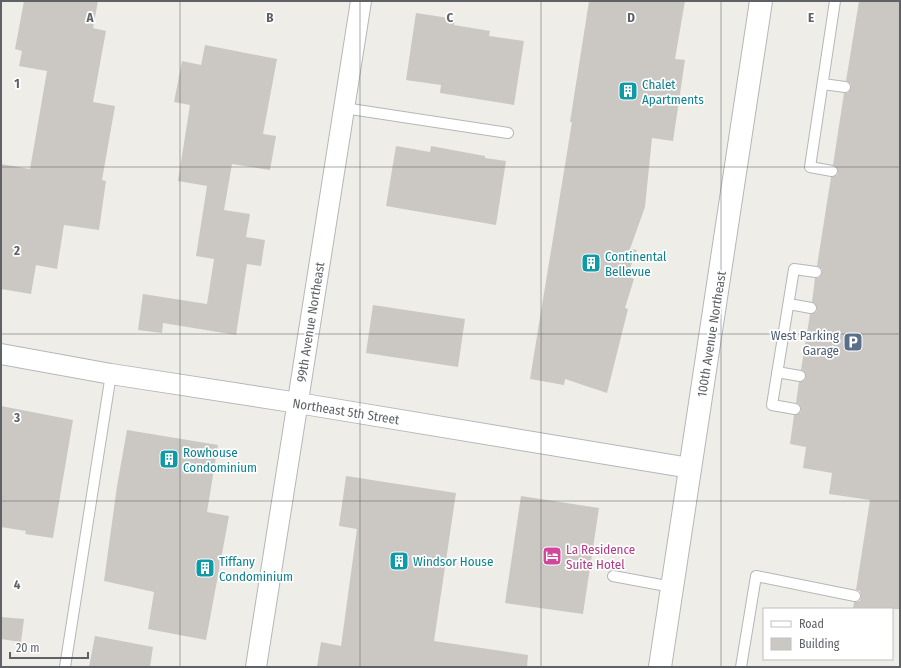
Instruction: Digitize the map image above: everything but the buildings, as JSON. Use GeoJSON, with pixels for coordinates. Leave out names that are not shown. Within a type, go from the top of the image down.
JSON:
{"type":"FeatureCollection","features":[{"type":"Feature","properties":{"kind":"main road","name":"100th Avenue Northeast"},"geometry":{"type":"LineString","coordinates":[[660,667],[761,1]]}},
{"type":"Feature","properties":{"kind":"street","name":"99th Avenue Northeast"},"geometry":{"type":"LineString","coordinates":[[256,667],[361,1]]}},
{"type":"Feature","properties":{"kind":"street","name":"Northeast 5th Street"},"geometry":{"type":"LineString","coordinates":[[1,354],[111,374],[298,403],[690,468]]}},
{"type":"Feature","properties":{"kind":"lane"},"geometry":{"type":"LineString","coordinates":[[832,170],[810,167],[835,1]]}},
{"type":"Feature","properties":{"kind":"lane"},"geometry":{"type":"LineString","coordinates":[[822,84],[845,88]]}},
{"type":"Feature","properties":{"kind":"lane"},"geometry":{"type":"LineString","coordinates":[[344,108],[508,133]]}},
{"type":"Feature","properties":{"kind":"lane"},"geometry":{"type":"LineString","coordinates":[[795,409],[772,405],[777,372],[794,269],[816,272]]}},
{"type":"Feature","properties":{"kind":"lane"},"geometry":{"type":"LineString","coordinates":[[789,304],[811,308]]}},
{"type":"Feature","properties":{"kind":"lane"},"geometry":{"type":"LineString","coordinates":[[777,372],[800,376]]}},
{"type":"Feature","properties":{"kind":"lane"},"geometry":{"type":"LineString","coordinates":[[65,667],[111,374]]}},
{"type":"Feature","properties":{"kind":"lane"},"geometry":{"type":"LineString","coordinates":[[613,576],[672,587]]}},
{"type":"Feature","properties":{"kind":"lane"},"geometry":{"type":"LineString","coordinates":[[741,667],[756,576],[855,596]]}},
{"type":"Feature","properties":{"kind":"place","name":"Chalet Apartments"},"geometry":{"type":"Point","coordinates":[628,91]}},
{"type":"Feature","properties":{"kind":"place","name":"Continental Bellevue"},"geometry":{"type":"Point","coordinates":[591,263]}},
{"type":"Feature","properties":{"kind":"place","name":"West Parking Garage"},"geometry":{"type":"Point","coordinates":[853,342]}},
{"type":"Feature","properties":{"kind":"place","name":"Rowhouse Condominium"},"geometry":{"type":"Point","coordinates":[169,459]}},
{"type":"Feature","properties":{"kind":"place","name":"La Residence Suite Hotel"},"geometry":{"type":"Point","coordinates":[552,556]}},
{"type":"Feature","properties":{"kind":"place","name":"Windsor House"},"geometry":{"type":"Point","coordinates":[399,561]}},
{"type":"Feature","properties":{"kind":"place","name":"Tiffany Condominium"},"geometry":{"type":"Point","coordinates":[205,568]}}]}
